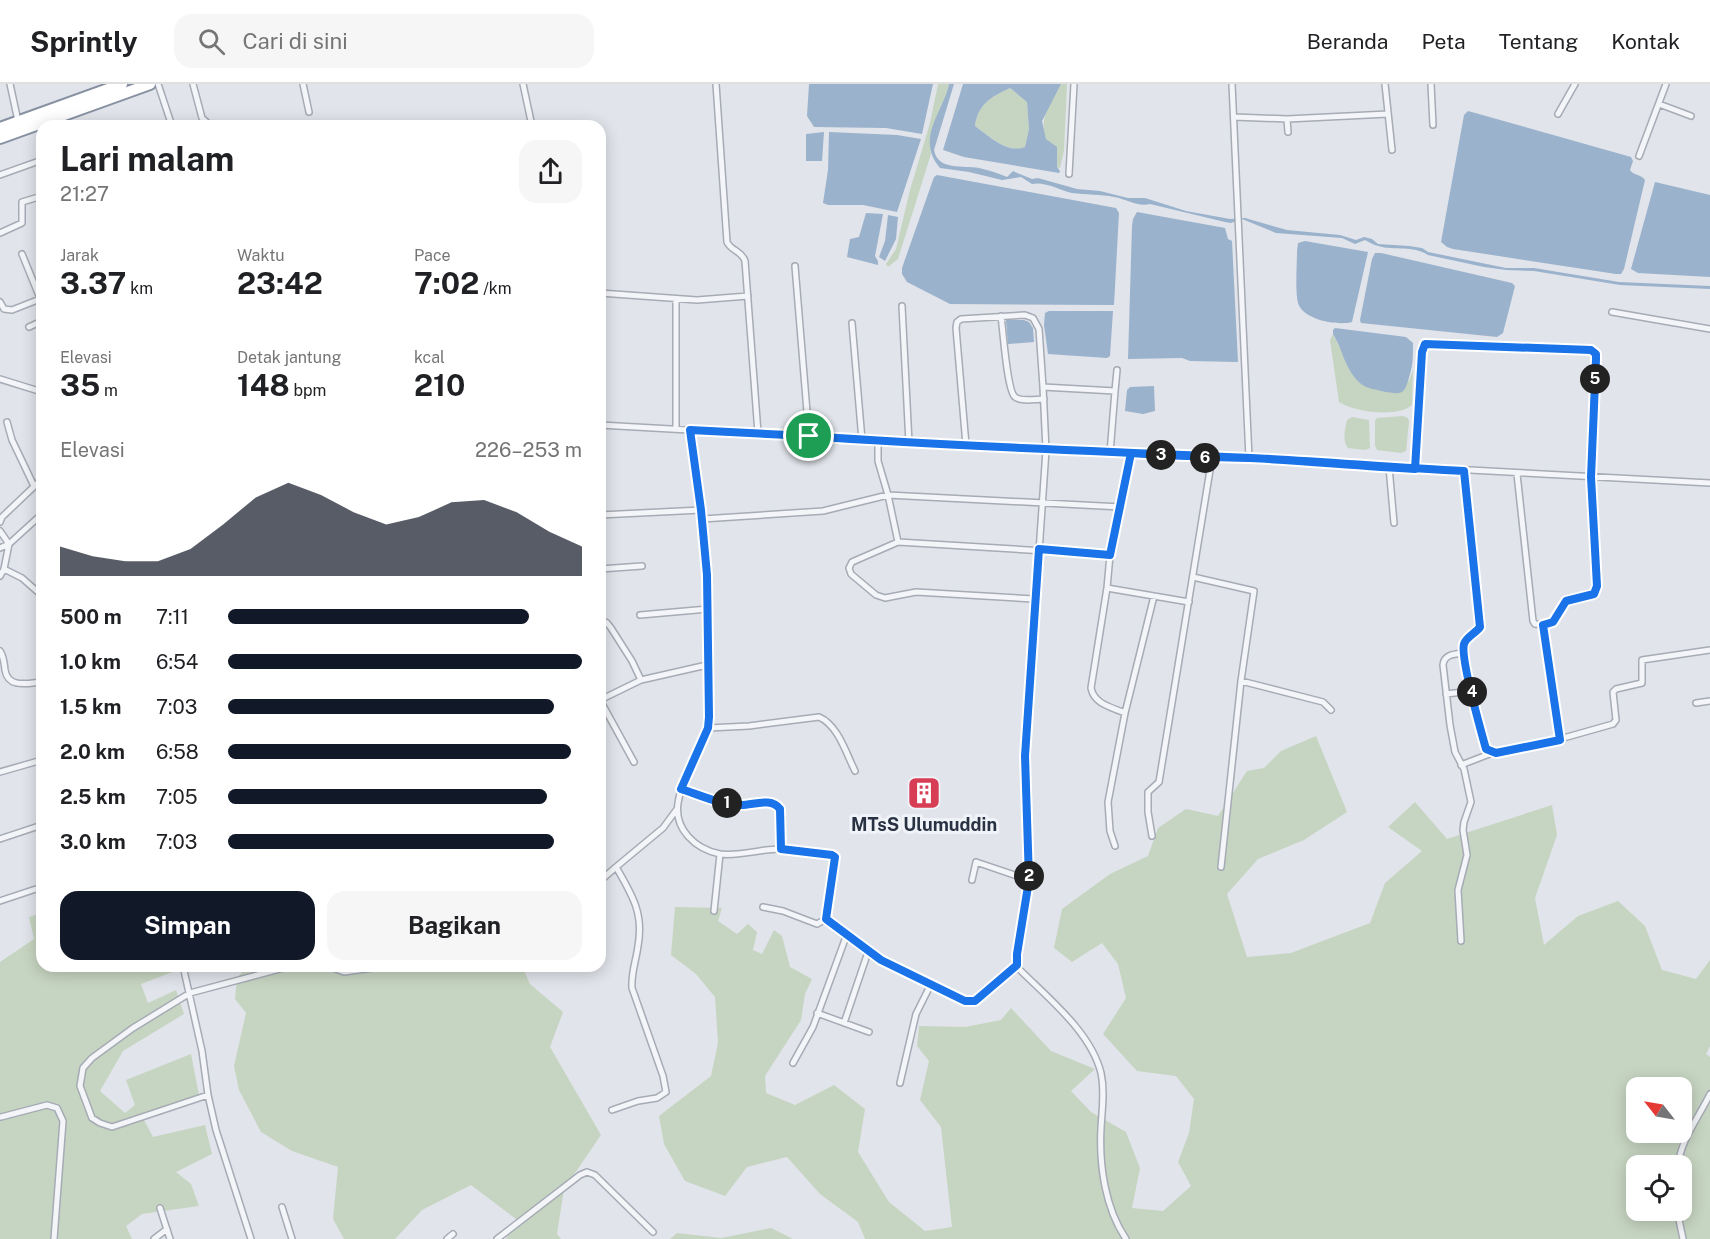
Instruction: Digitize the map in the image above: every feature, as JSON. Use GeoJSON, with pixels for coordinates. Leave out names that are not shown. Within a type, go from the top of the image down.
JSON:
{"type":"FeatureCollection","features":[{"type":"Feature","properties":{"kind":"highway"},"geometry":{"type":"LineString","coordinates":[[0,128],[122,84]]}},
{"type":"Feature","properties":{"kind":"highway"},"geometry":{"type":"LineString","coordinates":[[56,120],[150,84]]}},
{"type":"Feature","properties":{"kind":"highway"},"geometry":{"type":"LineString","coordinates":[[0,138],[36,127]]}},
{"type":"Feature","properties":{"kind":"street"},"geometry":{"type":"LineString","coordinates":[[10,84],[18,121]]}},
{"type":"Feature","properties":{"kind":"street"},"geometry":{"type":"LineString","coordinates":[[158,84],[170,120]]}},
{"type":"Feature","properties":{"kind":"street"},"geometry":{"type":"LineString","coordinates":[[193,84],[204,120]]}},
{"type":"Feature","properties":{"kind":"street"},"geometry":{"type":"LineString","coordinates":[[303,84],[309,112]]}},
{"type":"Feature","properties":{"kind":"street"},"geometry":{"type":"LineString","coordinates":[[524,84],[531,120]]}},
{"type":"Feature","properties":{"kind":"street"},"geometry":{"type":"LineString","coordinates":[[716,84],[727,242],[729,246],[744,256],[758,433]]}},
{"type":"Feature","properties":{"kind":"street"},"geometry":{"type":"LineString","coordinates":[[1070,174],[1074,84]]}},
{"type":"Feature","properties":{"kind":"street"},"geometry":{"type":"LineString","coordinates":[[1232,84],[1249,458]]}},
{"type":"Feature","properties":{"kind":"street"},"geometry":{"type":"LineString","coordinates":[[1385,84],[1392,150]]}},
{"type":"Feature","properties":{"kind":"street"},"geometry":{"type":"LineString","coordinates":[[1431,84],[1433,125]]}},
{"type":"Feature","properties":{"kind":"street"},"geometry":{"type":"LineString","coordinates":[[1558,114],[1575,84]]}},
{"type":"Feature","properties":{"kind":"street"},"geometry":{"type":"LineString","coordinates":[[1639,156],[1666,84]]}},
{"type":"Feature","properties":{"kind":"street"},"geometry":{"type":"LineString","coordinates":[[1659,104],[1691,116]]}},
{"type":"Feature","properties":{"kind":"street"},"geometry":{"type":"LineString","coordinates":[[1234,117],[1287,119],[1388,114]]}},
{"type":"Feature","properties":{"kind":"street"},"geometry":{"type":"LineString","coordinates":[[1287,119],[1288,132]]}},
{"type":"Feature","properties":{"kind":"street"},"geometry":{"type":"LineString","coordinates":[[0,175],[36,162]]}},
{"type":"Feature","properties":{"kind":"street"},"geometry":{"type":"LineString","coordinates":[[0,233],[22,223],[22,202],[36,197]]}},
{"type":"Feature","properties":{"kind":"street"},"geometry":{"type":"LineString","coordinates":[[22,254],[36,289]]}},
{"type":"Feature","properties":{"kind":"street"},"geometry":{"type":"LineString","coordinates":[[795,266],[809,436]]}},
{"type":"Feature","properties":{"kind":"street"},"geometry":{"type":"LineString","coordinates":[[606,294],[676,300],[711,300],[748,296]]}},
{"type":"Feature","properties":{"kind":"street"},"geometry":{"type":"LineString","coordinates":[[676,300],[676,429]]}},
{"type":"Feature","properties":{"kind":"street"},"geometry":{"type":"LineString","coordinates":[[0,302],[4,309],[12,310],[36,303]]}},
{"type":"Feature","properties":{"kind":"street"},"geometry":{"type":"LineString","coordinates":[[902,306],[909,443]]}},
{"type":"Feature","properties":{"kind":"street"},"geometry":{"type":"LineString","coordinates":[[1612,312],[1710,329]]}},
{"type":"Feature","properties":{"kind":"street"},"geometry":{"type":"LineString","coordinates":[[966,445],[957,322],[961,319],[1001,316],[1025,315],[1033,318],[1037,324],[1046,450],[1025,756],[1029,880],[1017,965],[1073,1022],[1094,1055],[1101,1073],[1101,1131],[1106,1190],[1112,1212],[1126,1239]]}},
{"type":"Feature","properties":{"kind":"street"},"geometry":{"type":"LineString","coordinates":[[1001,316],[1012,394],[1020,399],[1044,399]]}},
{"type":"Feature","properties":{"kind":"street"},"geometry":{"type":"LineString","coordinates":[[852,323],[862,440]]}},
{"type":"Feature","properties":{"kind":"street"},"geometry":{"type":"LineString","coordinates":[[29,327],[36,324]]}},
{"type":"Feature","properties":{"kind":"street"},"geometry":{"type":"LineString","coordinates":[[1415,469],[1422,352],[1425,344],[1594,351],[1596,359],[1596,591],[1591,595],[1566,601],[1553,622],[1543,625],[1535,624],[1533,621],[1517,474]]}},
{"type":"Feature","properties":{"kind":"street"},"geometry":{"type":"LineString","coordinates":[[1110,453],[1117,370]]}},
{"type":"Feature","properties":{"kind":"street"},"geometry":{"type":"LineString","coordinates":[[0,379],[36,390]]}},
{"type":"Feature","properties":{"kind":"street"},"geometry":{"type":"LineString","coordinates":[[1043,387],[1115,391]]}},
{"type":"Feature","properties":{"kind":"street"},"geometry":{"type":"LineString","coordinates":[[0,522],[34,486],[12,441],[7,422]]}},
{"type":"Feature","properties":{"kind":"street"},"geometry":{"type":"LineString","coordinates":[[606,425],[1710,484]]}},
{"type":"Feature","properties":{"kind":"street"},"geometry":{"type":"LineString","coordinates":[[690,430],[707,575],[709,717],[708,728],[681,789],[677,810],[681,826],[685,834],[694,841],[720,854],[781,849],[832,855],[835,857],[826,919]]}},
{"type":"Feature","properties":{"kind":"street"},"geometry":{"type":"LineString","coordinates":[[878,440],[878,461],[898,542]]}},
{"type":"Feature","properties":{"kind":"street"},"geometry":{"type":"LineString","coordinates":[[1125,713],[1097,701],[1092,696],[1091,688],[1110,555],[1131,453]]}},
{"type":"Feature","properties":{"kind":"street"},"geometry":{"type":"LineString","coordinates":[[1152,836],[1148,812],[1148,792],[1159,782],[1212,458]]}},
{"type":"Feature","properties":{"kind":"street"},"geometry":{"type":"LineString","coordinates":[[1389,467],[1394,523]]}},
{"type":"Feature","properties":{"kind":"street"},"geometry":{"type":"LineString","coordinates":[[1464,471],[1480,627],[1466,640],[1464,653],[1486,749],[1492,753]]}},
{"type":"Feature","properties":{"kind":"street"},"geometry":{"type":"LineString","coordinates":[[702,519],[768,513],[814,512],[888,495],[1121,507]]}},
{"type":"Feature","properties":{"kind":"street"},"geometry":{"type":"LineString","coordinates":[[606,515],[701,510]]}},
{"type":"Feature","properties":{"kind":"street"},"geometry":{"type":"LineString","coordinates":[[0,548],[9,544],[36,519]]}},
{"type":"Feature","properties":{"kind":"street"},"geometry":{"type":"LineString","coordinates":[[0,531],[9,544],[4,569],[0,576]]}},
{"type":"Feature","properties":{"kind":"street"},"geometry":{"type":"LineString","coordinates":[[1034,599],[916,592],[889,598],[879,597],[851,574],[849,568],[852,562],[898,542],[1110,555]]}},
{"type":"Feature","properties":{"kind":"street"},"geometry":{"type":"LineString","coordinates":[[606,569],[642,566]]}},
{"type":"Feature","properties":{"kind":"street"},"geometry":{"type":"LineString","coordinates":[[4,569],[22,578],[36,590]]}},
{"type":"Feature","properties":{"kind":"street"},"geometry":{"type":"LineString","coordinates":[[1193,577],[1254,591],[1241,681],[1221,867]]}},
{"type":"Feature","properties":{"kind":"street"},"geometry":{"type":"LineString","coordinates":[[1107,588],[1189,602]]}},
{"type":"Feature","properties":{"kind":"street"},"geometry":{"type":"LineString","coordinates":[[1115,846],[1110,831],[1108,802],[1125,713],[1154,596]]}},
{"type":"Feature","properties":{"kind":"street"},"geometry":{"type":"LineString","coordinates":[[640,615],[708,609]]}},
{"type":"Feature","properties":{"kind":"street"},"geometry":{"type":"LineString","coordinates":[[606,622],[632,661],[641,680]]}},
{"type":"Feature","properties":{"kind":"street"},"geometry":{"type":"LineString","coordinates":[[1543,625],[1560,740]]}},
{"type":"Feature","properties":{"kind":"street"},"geometry":{"type":"LineString","coordinates":[[1461,765],[1492,753],[1560,740],[1615,723],[1613,693],[1616,689],[1642,683],[1640,663],[1642,660],[1710,650]]}},
{"type":"Feature","properties":{"kind":"street"},"geometry":{"type":"LineString","coordinates":[[0,651],[4,658],[6,674],[11,681],[18,684],[36,682]]}},
{"type":"Feature","properties":{"kind":"street"},"geometry":{"type":"LineString","coordinates":[[1461,941],[1458,890],[1467,855],[1463,830],[1471,802],[1469,786],[1455,752],[1443,661],[1448,656],[1464,653]]}},
{"type":"Feature","properties":{"kind":"street"},"geometry":{"type":"LineString","coordinates":[[606,697],[641,680],[707,664]]}},
{"type":"Feature","properties":{"kind":"street"},"geometry":{"type":"LineString","coordinates":[[1241,681],[1323,702],[1331,710]]}},
{"type":"Feature","properties":{"kind":"street"},"geometry":{"type":"LineString","coordinates":[[1446,694],[1472,691]]}},
{"type":"Feature","properties":{"kind":"street"},"geometry":{"type":"LineString","coordinates":[[1696,703],[1710,701]]}},
{"type":"Feature","properties":{"kind":"street"},"geometry":{"type":"LineString","coordinates":[[606,711],[634,762]]}},
{"type":"Feature","properties":{"kind":"street"},"geometry":{"type":"LineString","coordinates":[[708,728],[749,726],[819,717],[825,719],[834,730],[855,771]]}},
{"type":"Feature","properties":{"kind":"street"},"geometry":{"type":"LineString","coordinates":[[0,772],[36,762]]}},
{"type":"Feature","properties":{"kind":"street"},"geometry":{"type":"LineString","coordinates":[[681,789],[734,804],[768,802],[776,804],[780,809],[781,849]]}},
{"type":"Feature","properties":{"kind":"street"},"geometry":{"type":"LineString","coordinates":[[606,875],[663,828],[677,810]]}},
{"type":"Feature","properties":{"kind":"street"},"geometry":{"type":"LineString","coordinates":[[0,839],[36,827]]}},
{"type":"Feature","properties":{"kind":"street"},"geometry":{"type":"LineString","coordinates":[[714,911],[720,854]]}},
{"type":"Feature","properties":{"kind":"street"},"geometry":{"type":"LineString","coordinates":[[972,880],[976,862],[1029,880]]}},
{"type":"Feature","properties":{"kind":"street"},"geometry":{"type":"LineString","coordinates":[[612,1110],[638,1101],[657,1098],[666,1092],[632,988],[632,974],[640,928],[637,904],[616,867]]}},
{"type":"Feature","properties":{"kind":"street"},"geometry":{"type":"LineString","coordinates":[[0,902],[36,889]]}},
{"type":"Feature","properties":{"kind":"street"},"geometry":{"type":"LineString","coordinates":[[763,907],[783,911],[811,923],[817,924],[826,919]]}},
{"type":"Feature","properties":{"kind":"street"},"geometry":{"type":"LineString","coordinates":[[826,919],[868,952],[897,969],[930,986],[971,1002],[1017,965]]}},
{"type":"Feature","properties":{"kind":"street"},"geometry":{"type":"LineString","coordinates":[[793,1063],[808,1039],[847,934]]}},
{"type":"Feature","properties":{"kind":"street"},"geometry":{"type":"LineString","coordinates":[[844,1023],[868,952]]}},
{"type":"Feature","properties":{"kind":"street"},"geometry":{"type":"LineString","coordinates":[[185,972],[219,1140],[251,1239]]}},
{"type":"Feature","properties":{"kind":"street"},"geometry":{"type":"LineString","coordinates":[[208,1095],[112,1127],[100,1124],[92,1118],[80,1086],[83,1068],[92,1058],[133,1028],[190,993],[269,972]]}},
{"type":"Feature","properties":{"kind":"street"},"geometry":{"type":"LineString","coordinates":[[900,1083],[916,1014],[930,986]]}},
{"type":"Feature","properties":{"kind":"street"},"geometry":{"type":"LineString","coordinates":[[817,1013],[869,1032]]}},
{"type":"Feature","properties":{"kind":"street"},"geometry":{"type":"LineString","coordinates":[[1680,1155],[1710,1094]]}},
{"type":"Feature","properties":{"kind":"street"},"geometry":{"type":"LineString","coordinates":[[0,1117],[47,1106],[57,1108],[63,1121],[54,1239]]}},
{"type":"Feature","properties":{"kind":"street"},"geometry":{"type":"LineString","coordinates":[[497,1239],[587,1172],[594,1175],[653,1232]]}},
{"type":"Feature","properties":{"kind":"street"},"geometry":{"type":"LineString","coordinates":[[282,1207],[292,1239]]}},
{"type":"Feature","properties":{"kind":"street"},"geometry":{"type":"LineString","coordinates":[[160,1208],[170,1239]]}},
{"type":"Feature","properties":{"kind":"street"},"geometry":{"type":"LineString","coordinates":[[1679,1221],[1683,1239]]}},
{"type":"Feature","properties":{"kind":"street"},"geometry":{"type":"LineString","coordinates":[[154,1239],[167,1229]]}},
{"type":"Feature","properties":{"kind":"street"},"geometry":{"type":"LineString","coordinates":[[447,1239],[453,1234]]}},
{"type":"Feature","properties":{"kind":"green space"},"geometry":{"type":"Polygon","coordinates":[[[938,84],[949,84],[930,148],[931,154],[898,259],[888,267],[886,264],[896,249],[910,190],[930,123],[938,84]]]}},
{"type":"Feature","properties":{"kind":"green space"},"geometry":{"type":"Polygon","coordinates":[[[1061,84],[1067,84],[1064,151],[1060,168],[1057,167],[1056,158],[1045,136],[1044,121],[1052,99],[1061,84]]]}},
{"type":"Feature","properties":{"kind":"green space"},"geometry":{"type":"Polygon","coordinates":[[[1010,88],[1027,102],[1029,129],[1025,148],[1005,146],[975,126],[979,112],[986,102],[1010,88]]]}},
{"type":"Feature","properties":{"kind":"green space"},"geometry":{"type":"Polygon","coordinates":[[[1333,334],[1340,348],[1409,381],[1413,370],[1412,405],[1397,411],[1376,412],[1355,409],[1339,402],[1330,340],[1333,334]]]}},
{"type":"Feature","properties":{"kind":"green space"},"geometry":{"type":"Polygon","coordinates":[[[1403,416],[1408,418],[1409,422],[1406,451],[1401,453],[1377,450],[1375,421],[1377,418],[1403,416]]]}},
{"type":"Feature","properties":{"kind":"green space"},"geometry":{"type":"Polygon","coordinates":[[[1352,417],[1369,420],[1370,448],[1365,450],[1348,448],[1346,445],[1345,427],[1347,420],[1352,417]]]}},
{"type":"Feature","properties":{"kind":"green space"},"geometry":{"type":"Polygon","coordinates":[[[1316,736],[1347,812],[1304,840],[1258,859],[1227,894],[1247,957],[1291,953],[1370,923],[1385,883],[1422,851],[1388,827],[1415,802],[1447,839],[1552,805],[1557,835],[1535,898],[1544,945],[1578,916],[1618,901],[1645,926],[1662,970],[1696,979],[1710,960],[1710,1046],[1706,1054],[1710,1057],[1710,1239],[865,1239],[858,1222],[820,1194],[787,1157],[747,1167],[725,1196],[685,1181],[664,1144],[659,1116],[711,1076],[718,1043],[715,997],[696,974],[671,955],[675,907],[722,908],[718,921],[737,934],[748,924],[757,932],[753,950],[762,954],[774,930],[782,936],[790,967],[812,979],[805,994],[801,1020],[765,1076],[766,1093],[795,1105],[834,1085],[865,1109],[858,1152],[889,1202],[925,1231],[952,1227],[941,1127],[920,1100],[929,1061],[917,1046],[919,1026],[965,1027],[1001,1020],[1011,1008],[1051,1051],[1095,1069],[1071,1091],[1091,1112],[1126,1132],[1140,1168],[1132,1208],[1163,1211],[1191,1186],[1178,1162],[1189,1133],[1194,1099],[1176,1076],[1137,1071],[1103,1034],[1126,998],[1118,964],[1102,943],[1072,962],[1054,948],[1062,909],[1110,874],[1148,856],[1158,828],[1186,809],[1218,816],[1247,771],[1264,768],[1281,751],[1316,736]]]}},
{"type":"Feature","properties":{"kind":"green space"},"geometry":{"type":"Polygon","coordinates":[[[36,915],[36,972],[172,972],[141,984],[148,1003],[176,990],[184,1014],[123,1051],[100,1091],[125,1113],[135,1105],[126,1080],[191,1054],[199,1095],[142,1116],[153,1137],[205,1125],[212,1154],[176,1172],[191,1184],[199,1206],[142,1214],[126,1226],[132,1239],[0,1239],[0,962],[34,939],[29,917],[36,915]]]}},
{"type":"Feature","properties":{"kind":"green space"},"geometry":{"type":"Polygon","coordinates":[[[242,972],[525,972],[530,984],[563,1012],[550,1047],[601,1135],[564,1189],[557,1234],[561,1239],[506,1239],[516,1219],[471,1185],[422,1210],[395,1239],[344,1239],[333,1219],[338,1167],[292,1151],[261,1132],[239,1090],[234,1066],[246,1013],[235,999],[237,978],[242,972]]]}},
{"type":"Feature","properties":{"kind":"green space"},"geometry":{"type":"Polygon","coordinates":[[[771,1228],[793,1239],[670,1239],[677,1233],[721,1238],[771,1228]]]}},
{"type":"Feature","properties":{"kind":"water"},"geometry":{"type":"Polygon","coordinates":[[[809,84],[933,84],[922,134],[886,128],[814,127],[807,116],[809,84]]]}},
{"type":"Feature","properties":{"kind":"water"},"geometry":{"type":"Polygon","coordinates":[[[949,84],[954,84],[934,150],[940,161],[952,166],[979,168],[1007,177],[1013,171],[1032,179],[1038,178],[1077,189],[1100,191],[1128,198],[1145,198],[1186,211],[1230,219],[1245,218],[1287,230],[1340,235],[1356,240],[1364,237],[1378,244],[1422,248],[1428,252],[1506,268],[1534,268],[1619,282],[1710,286],[1710,289],[1620,285],[1534,271],[1484,267],[1428,255],[1416,250],[1378,246],[1365,240],[1355,244],[1342,238],[1276,233],[1242,219],[1231,223],[1150,204],[1136,204],[1109,196],[1072,193],[1047,185],[1032,184],[1021,177],[1002,180],[940,168],[933,157],[930,136],[949,84]]]}},
{"type":"Feature","properties":{"kind":"water"},"geometry":{"type":"Polygon","coordinates":[[[963,84],[1061,84],[1042,121],[1046,139],[1057,147],[1059,173],[964,157],[943,150],[963,84]],[[1010,88],[986,102],[979,112],[975,126],[1005,146],[1018,149],[1025,147],[1029,129],[1027,102],[1010,88]]]}},
{"type":"Feature","properties":{"kind":"water"},"geometry":{"type":"Polygon","coordinates":[[[1468,111],[1631,157],[1633,161],[1630,170],[1645,180],[1621,274],[1453,249],[1441,242],[1464,115],[1468,111]]]}},
{"type":"Feature","properties":{"kind":"water"},"geometry":{"type":"Polygon","coordinates":[[[824,132],[822,161],[806,161],[806,134],[824,132]]]}},
{"type":"Feature","properties":{"kind":"water"},"geometry":{"type":"Polygon","coordinates":[[[829,132],[897,135],[921,139],[897,212],[863,205],[823,203],[828,170],[829,132]]]}},
{"type":"Feature","properties":{"kind":"water"},"geometry":{"type":"Polygon","coordinates":[[[937,175],[1116,208],[1119,213],[1114,305],[950,304],[907,282],[902,274],[902,268],[934,177],[937,175]]]}},
{"type":"Feature","properties":{"kind":"water"},"geometry":{"type":"Polygon","coordinates":[[[1655,182],[1710,195],[1710,277],[1638,273],[1631,269],[1655,182]]]}},
{"type":"Feature","properties":{"kind":"water"},"geometry":{"type":"Polygon","coordinates":[[[1137,212],[1225,228],[1228,239],[1232,241],[1238,362],[1190,361],[1182,358],[1128,359],[1132,226],[1137,212]]]}},
{"type":"Feature","properties":{"kind":"water"},"geometry":{"type":"Polygon","coordinates":[[[866,213],[883,214],[875,256],[878,265],[847,257],[850,239],[859,237],[866,213]]]}},
{"type":"Feature","properties":{"kind":"water"},"geometry":{"type":"Polygon","coordinates":[[[888,215],[898,217],[896,239],[885,261],[879,257],[885,241],[888,215]]]}},
{"type":"Feature","properties":{"kind":"water"},"geometry":{"type":"Polygon","coordinates":[[[1305,241],[1368,252],[1352,322],[1338,323],[1314,318],[1301,309],[1297,292],[1297,251],[1298,243],[1305,241]]]}},
{"type":"Feature","properties":{"kind":"water"},"geometry":{"type":"Polygon","coordinates":[[[1375,253],[1512,283],[1515,286],[1503,333],[1497,337],[1361,323],[1375,253]]]}},
{"type":"Feature","properties":{"kind":"water"},"geometry":{"type":"Polygon","coordinates":[[[1049,311],[1113,311],[1110,356],[1107,358],[1048,354],[1044,325],[1045,313],[1049,311]]]}},
{"type":"Feature","properties":{"kind":"water"},"geometry":{"type":"Polygon","coordinates":[[[1006,320],[1029,322],[1033,328],[1034,342],[1008,344],[1006,320]]]}},
{"type":"Feature","properties":{"kind":"water"},"geometry":{"type":"Polygon","coordinates":[[[1335,328],[1406,337],[1413,343],[1412,367],[1404,390],[1398,393],[1388,392],[1360,383],[1348,366],[1333,334],[1335,328]]]}},
{"type":"Feature","properties":{"kind":"water"},"geometry":{"type":"Polygon","coordinates":[[[1154,386],[1155,411],[1143,414],[1125,411],[1127,390],[1130,387],[1154,386]]]}},
{"type":"Feature","properties":{"kind":"place","name":"MTsS Ulumuddin"},"geometry":{"type":"Point","coordinates":[924,793]}},
{"type":"Feature","properties":{"kind":"route"},"geometry":{"type":"LineString","coordinates":[[809,436],[690,430],[701,510],[708,587],[709,717],[708,728],[681,789],[734,804],[768,802],[776,804],[780,809],[781,849],[835,857],[826,919],[881,960],[930,986],[965,1001],[975,1001],[1017,965],[1029,880],[1025,756],[1039,549],[1110,555],[1131,453],[1249,458],[1319,463],[1415,469],[1464,471],[1480,621],[1477,632],[1466,640],[1464,653],[1476,714],[1486,749],[1496,753],[1560,740],[1543,625],[1553,622],[1562,610],[1563,603],[1594,594],[1597,586],[1591,477],[1596,359],[1594,351],[1425,344],[1422,352],[1415,469],[1249,458],[1212,458],[1131,453],[1046,450],[809,436]]}}]}
